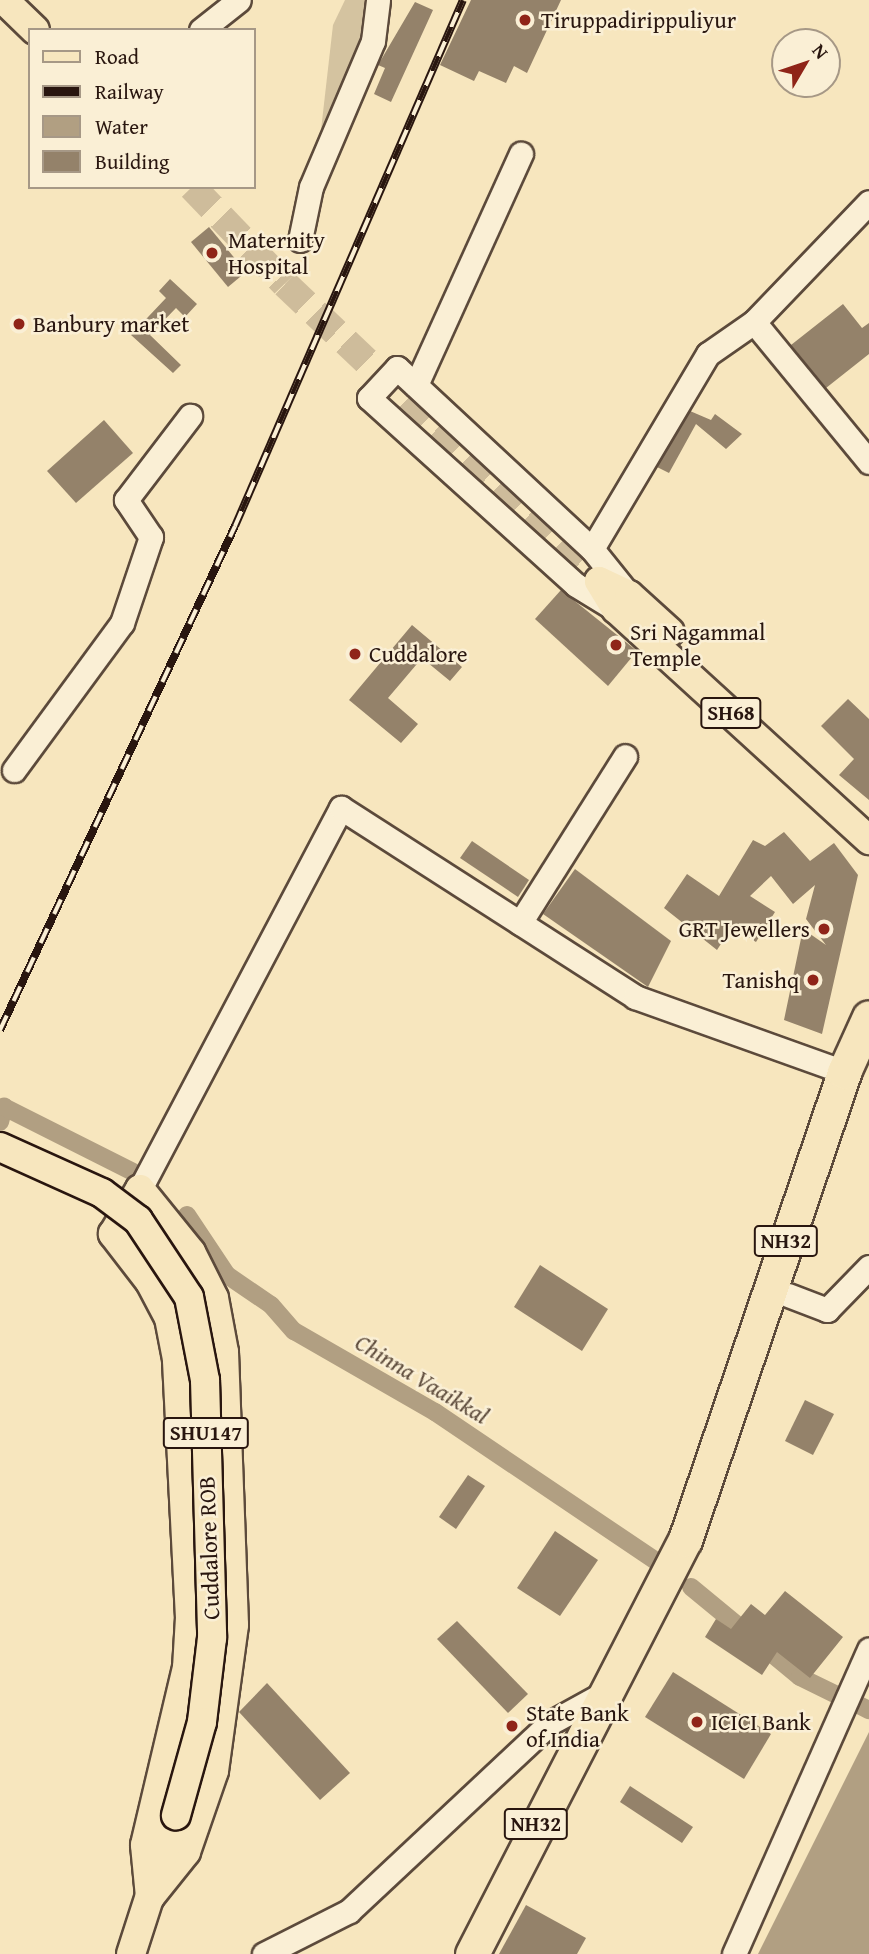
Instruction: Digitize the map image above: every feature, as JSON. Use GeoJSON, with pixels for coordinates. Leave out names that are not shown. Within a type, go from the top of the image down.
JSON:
{"type":"FeatureCollection","features":[{"type":"Feature","properties":{"kind":"highway","name":"NH32"},"geometry":{"type":"LineString","coordinates":[[493,1954],[695,1554],[788,1296],[856,1071],[869,1017]]}},
{"type":"Feature","properties":{"kind":"highway","name":"NH32"},"geometry":{"type":"LineString","coordinates":[[472,1954],[601,1695],[685,1540],[856,1071]]}},
{"type":"Feature","properties":{"kind":"main road"},"geometry":{"type":"LineString","coordinates":[[4,0],[33,28]]}},
{"type":"Feature","properties":{"kind":"main road","name":"SH68"},"geometry":{"type":"LineString","coordinates":[[595,569],[623,602],[869,841]]}},
{"type":"Feature","properties":{"kind":"main road","name":"SH68"},"geometry":{"type":"LineString","coordinates":[[623,602],[869,818]]}},
{"type":"Feature","properties":{"kind":"main road","name":"Cuddalore ROB"},"geometry":{"type":"LineString","coordinates":[[0,1147],[102,1194],[138,1220],[189,1297],[205,1380],[212,1639],[202,1721],[176,1815],[131,1954]]}},
{"type":"Feature","properties":{"kind":"main road"},"geometry":{"type":"LineString","coordinates":[[140,1189],[191,1252],[214,1298],[224,1352],[234,1625],[214,1771],[186,1852],[150,1897],[145,1844],[182,1692],[190,1618],[177,1359],[169,1318],[150,1282],[113,1234],[140,1189]]}},
{"type":"Feature","properties":{"kind":"street"},"geometry":{"type":"LineString","coordinates":[[204,28],[239,0]]}},
{"type":"Feature","properties":{"kind":"street"},"geometry":{"type":"LineString","coordinates":[[300,240],[312,187],[373,41],[378,0]]}},
{"type":"Feature","properties":{"kind":"street"},"geometry":{"type":"LineString","coordinates":[[416,385],[521,154]]}},
{"type":"Feature","properties":{"kind":"street"},"geometry":{"type":"LineString","coordinates":[[623,602],[576,585],[369,398],[397,368],[595,569],[708,354],[754,322],[869,202]]}},
{"type":"Feature","properties":{"kind":"street"},"geometry":{"type":"LineString","coordinates":[[754,322],[869,462]]}},
{"type":"Feature","properties":{"kind":"street"},"geometry":{"type":"LineString","coordinates":[[14,770],[122,623],[151,537],[126,500],[190,416]]}},
{"type":"Feature","properties":{"kind":"street"},"geometry":{"type":"LineString","coordinates":[[520,923],[625,756]]}},
{"type":"Feature","properties":{"kind":"street"},"geometry":{"type":"LineString","coordinates":[[140,1189],[341,808],[635,998],[856,1071]]}},
{"type":"Feature","properties":{"kind":"street"},"geometry":{"type":"LineString","coordinates":[[788,1296],[827,1310],[869,1267]]}},
{"type":"Feature","properties":{"kind":"street"},"geometry":{"type":"LineString","coordinates":[[734,1954],[869,1650]]}},
{"type":"Feature","properties":{"kind":"street"},"geometry":{"type":"LineString","coordinates":[[264,1954],[349,1911],[550,1723],[601,1695]]}},
{"type":"Feature","properties":{"kind":"shaded area"},"geometry":{"type":"Polygon","coordinates":[[[345,0],[372,0],[367,41],[321,130],[333,25],[345,0]]]}},
{"type":"Feature","properties":{"kind":"water"},"geometry":{"type":"Polygon","coordinates":[[[869,1732],[869,1954],[758,1954],[869,1732]]]}},
{"type":"Feature","properties":{"kind":"building"},"geometry":{"type":"Polygon","coordinates":[[[471,0],[561,0],[527,73],[514,66],[506,83],[479,71],[474,81],[440,65],[471,0]]]}},
{"type":"Feature","properties":{"kind":"building"},"geometry":{"type":"Polygon","coordinates":[[[415,2],[433,10],[391,102],[374,94],[385,68],[378,65],[415,2]]]}},
{"type":"Feature","properties":{"kind":"building"},"geometry":{"type":"Polygon","coordinates":[[[209,227],[246,272],[228,287],[191,242],[209,227]]]}},
{"type":"Feature","properties":{"kind":"building"},"geometry":{"type":"Polygon","coordinates":[[[170,279],[197,304],[185,317],[176,308],[150,335],[181,365],[173,373],[131,335],[166,298],[159,291],[170,279]]]}},
{"type":"Feature","properties":{"kind":"building"},"geometry":{"type":"Polygon","coordinates":[[[843,304],[862,328],[869,323],[869,354],[826,388],[791,345],[843,304]]]}},
{"type":"Feature","properties":{"kind":"building"},"geometry":{"type":"Polygon","coordinates":[[[690,411],[711,420],[715,414],[742,434],[726,449],[696,424],[669,473],[657,467],[690,411]]]}},
{"type":"Feature","properties":{"kind":"building"},"geometry":{"type":"Polygon","coordinates":[[[104,420],[133,453],[76,503],[47,471],[104,420]]]}},
{"type":"Feature","properties":{"kind":"building"},"geometry":{"type":"Polygon","coordinates":[[[561,590],[637,651],[608,686],[535,619],[561,590]]]}},
{"type":"Feature","properties":{"kind":"building"},"geometry":{"type":"Polygon","coordinates":[[[412,625],[462,667],[450,681],[422,658],[388,698],[418,724],[401,743],[349,700],[412,625]]]}},
{"type":"Feature","properties":{"kind":"building"},"geometry":{"type":"Polygon","coordinates":[[[848,699],[869,719],[869,800],[839,775],[854,759],[821,726],[848,699]]]}},
{"type":"Feature","properties":{"kind":"building"},"geometry":{"type":"Polygon","coordinates":[[[784,832],[810,861],[834,843],[858,875],[822,1034],[784,1020],[803,929],[826,945],[806,919],[815,885],[793,904],[771,876],[750,896],[775,912],[756,942],[732,927],[717,950],[664,908],[687,874],[719,896],[753,840],[765,846],[784,832]]]}},
{"type":"Feature","properties":{"kind":"building"},"geometry":{"type":"Polygon","coordinates":[[[472,841],[529,880],[518,897],[460,858],[472,841]]]}},
{"type":"Feature","properties":{"kind":"building"},"geometry":{"type":"Polygon","coordinates":[[[575,869],[671,941],[648,987],[543,914],[575,869]]]}},
{"type":"Feature","properties":{"kind":"building"},"geometry":{"type":"Polygon","coordinates":[[[540,1265],[608,1309],[582,1351],[514,1307],[540,1265]]]}},
{"type":"Feature","properties":{"kind":"building"},"geometry":{"type":"Polygon","coordinates":[[[805,1400],[834,1414],[813,1455],[785,1441],[805,1400]]]}},
{"type":"Feature","properties":{"kind":"building"},"geometry":{"type":"Polygon","coordinates":[[[468,1475],[485,1486],[456,1529],[439,1517],[468,1475]]]}},
{"type":"Feature","properties":{"kind":"building"},"geometry":{"type":"Polygon","coordinates":[[[555,1531],[598,1560],[560,1616],[517,1588],[555,1531]]]}},
{"type":"Feature","properties":{"kind":"building"},"geometry":{"type":"Polygon","coordinates":[[[785,1591],[843,1637],[810,1678],[777,1652],[762,1675],[705,1637],[716,1619],[731,1629],[751,1604],[765,1615],[785,1591]]]}},
{"type":"Feature","properties":{"kind":"building"},"geometry":{"type":"Polygon","coordinates":[[[457,1621],[528,1694],[508,1713],[437,1639],[457,1621]]]}},
{"type":"Feature","properties":{"kind":"building"},"geometry":{"type":"Polygon","coordinates":[[[673,1672],[771,1734],[744,1779],[645,1717],[673,1672]]]}},
{"type":"Feature","properties":{"kind":"building"},"geometry":{"type":"Polygon","coordinates":[[[267,1683],[350,1773],[320,1800],[239,1712],[267,1683]]]}},
{"type":"Feature","properties":{"kind":"building"},"geometry":{"type":"Polygon","coordinates":[[[630,1786],[693,1827],[682,1843],[620,1802],[630,1786]]]}},
{"type":"Feature","properties":{"kind":"building"},"geometry":{"type":"Polygon","coordinates":[[[526,1905],[586,1938],[577,1954],[499,1954],[526,1905]]]}},
{"type":"Feature","properties":{"kind":"waterway","name":"Chinna Vaaikkal"},"geometry":{"type":"LineString","coordinates":[[0,1122],[4,1107],[133,1172]]}},
{"type":"Feature","properties":{"kind":"waterway","name":"Chinna Vaaikkal"},"geometry":{"type":"LineString","coordinates":[[187,1215],[227,1275],[271,1305],[294,1331],[435,1412],[656,1561]]}},
{"type":"Feature","properties":{"kind":"waterway","name":"Chinna Vaaikkal"},"geometry":{"type":"LineString","coordinates":[[691,1587],[800,1677],[835,1694]]}},
{"type":"Feature","properties":{"kind":"waterway","name":"Chinna Vaaikkal"},"geometry":{"type":"LineString","coordinates":[[853,1702],[869,1710]]}},
{"type":"Feature","properties":{"kind":"tunnel"},"geometry":{"type":"LineString","coordinates":[[194,189],[285,284],[592,575]]}},
{"type":"Feature","properties":{"kind":"railway"},"geometry":{"type":"LineString","coordinates":[[0,1030],[235,526],[463,0]]}},
{"type":"Feature","properties":{"kind":"place","name":"Tiruppadirippuliyur"},"geometry":{"type":"Point","coordinates":[525,20]}},
{"type":"Feature","properties":{"kind":"place","name":"Maternity Hospital"},"geometry":{"type":"Point","coordinates":[212,253]}},
{"type":"Feature","properties":{"kind":"place","name":"Banbury market"},"geometry":{"type":"Point","coordinates":[19,324]}},
{"type":"Feature","properties":{"kind":"place","name":"Sri Nagammal Temple"},"geometry":{"type":"Point","coordinates":[616,645]}},
{"type":"Feature","properties":{"kind":"place","name":"Cuddalore"},"geometry":{"type":"Point","coordinates":[355,654]}},
{"type":"Feature","properties":{"kind":"place","name":"GRT Jewellers"},"geometry":{"type":"Point","coordinates":[824,929]}},
{"type":"Feature","properties":{"kind":"place","name":"Tanishq"},"geometry":{"type":"Point","coordinates":[813,980]}},
{"type":"Feature","properties":{"kind":"place","name":"ICICI Bank"},"geometry":{"type":"Point","coordinates":[697,1722]}},
{"type":"Feature","properties":{"kind":"place","name":"State Bank of India"},"geometry":{"type":"Point","coordinates":[512,1726]}}]}
